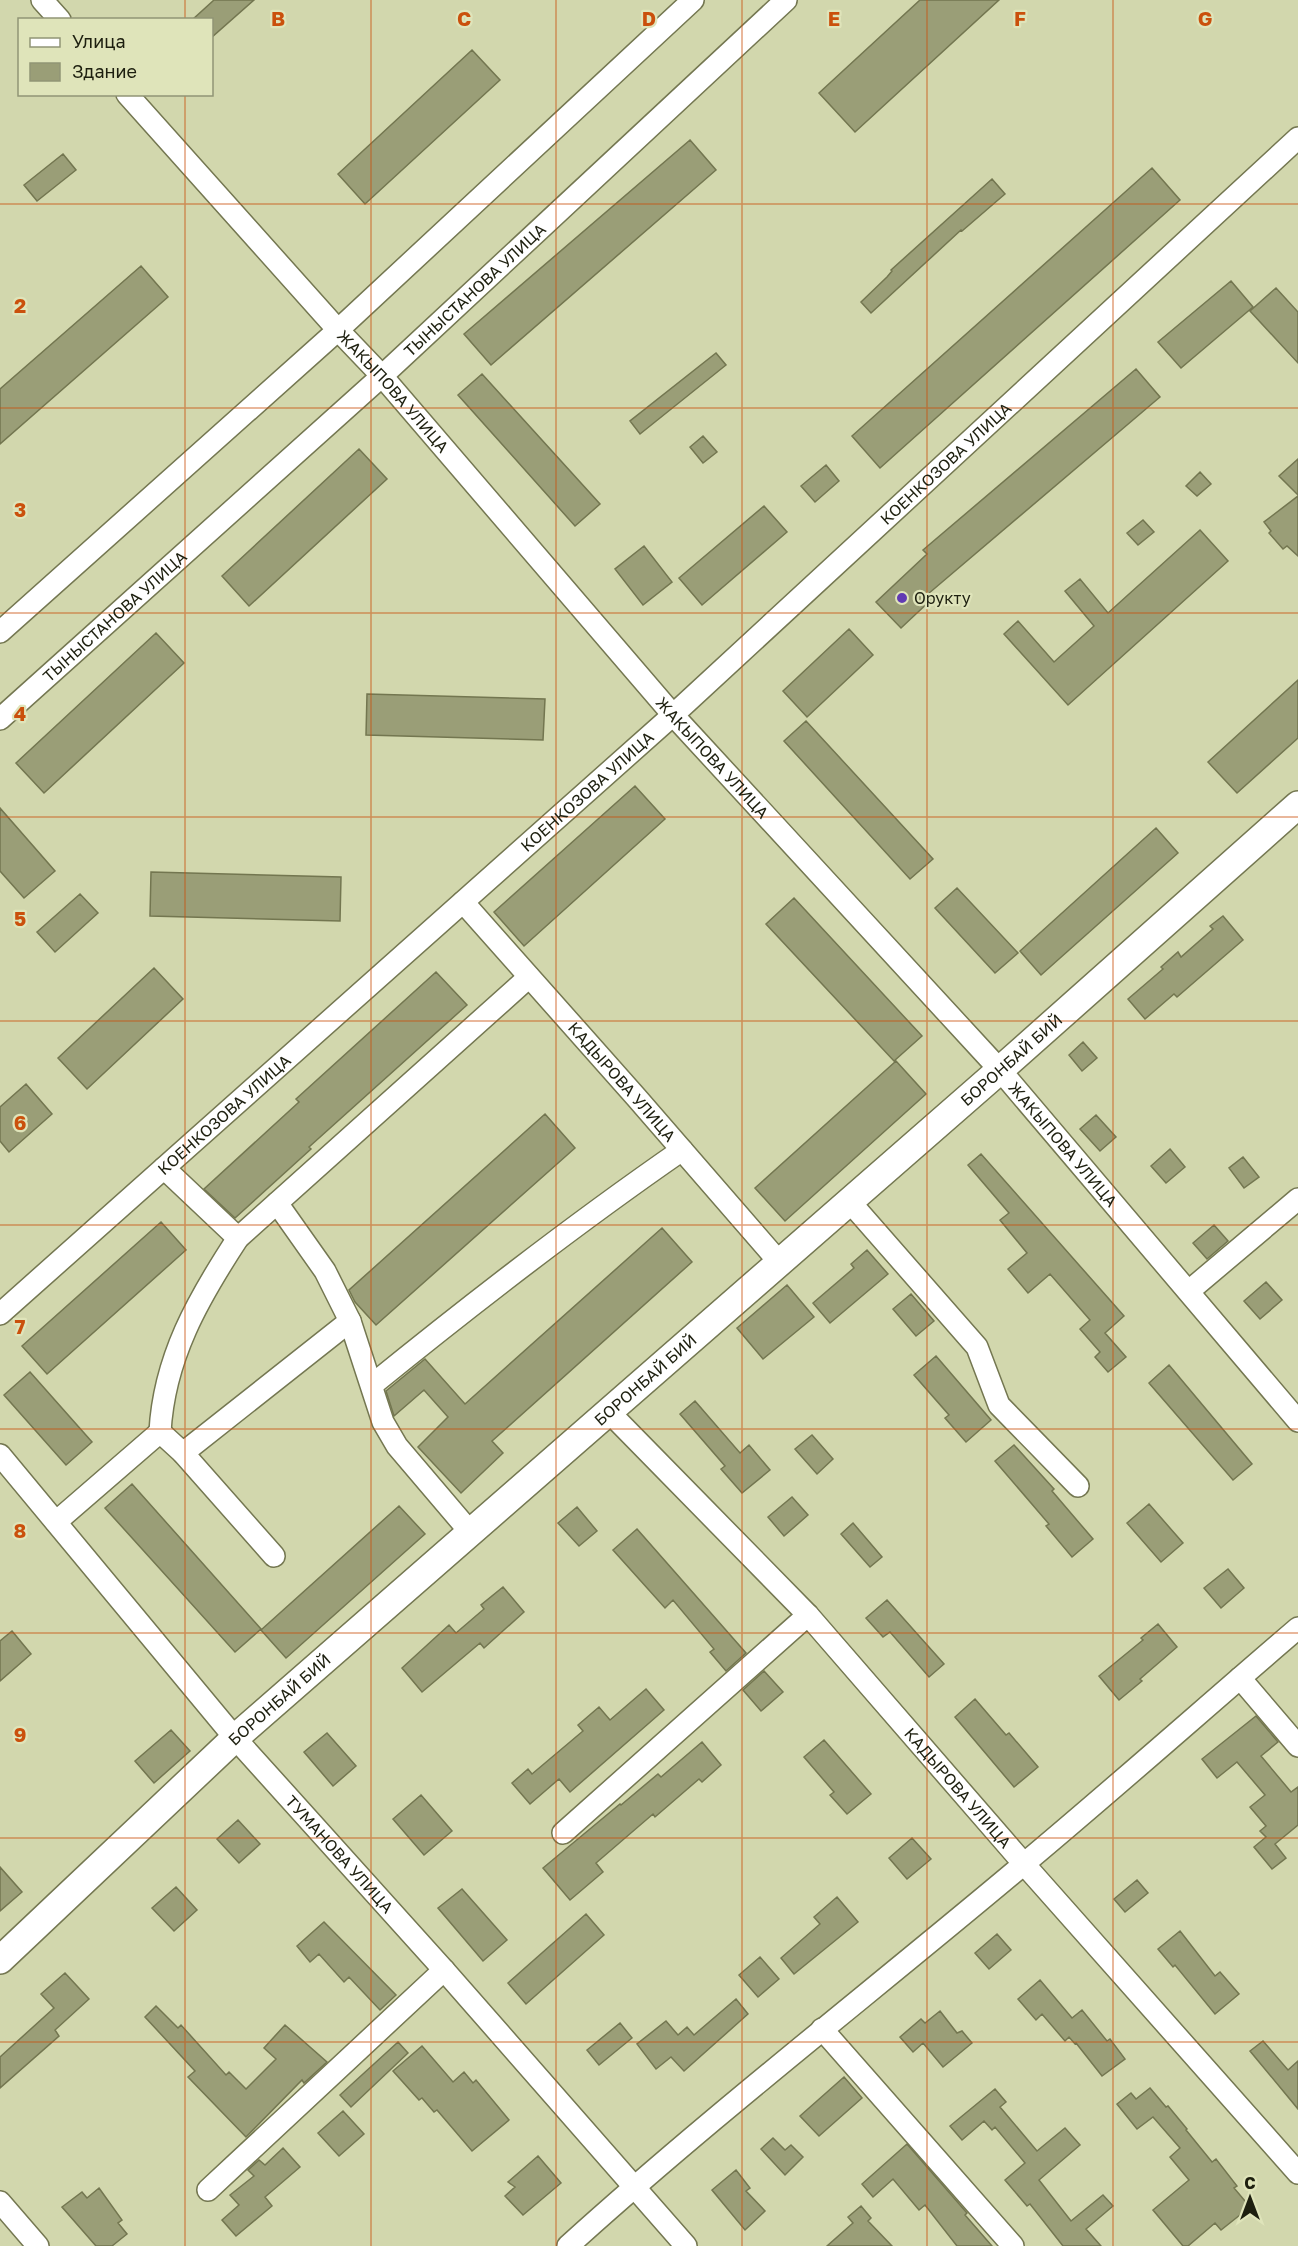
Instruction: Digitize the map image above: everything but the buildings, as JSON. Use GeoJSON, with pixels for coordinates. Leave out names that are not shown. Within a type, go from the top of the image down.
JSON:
{"type":"FeatureCollection","features":[{"type":"Feature","properties":{"kind":"street"},"geometry":{"type":"LineString","coordinates":[[42,0],[58,18]]}},
{"type":"Feature","properties":{"kind":"street"},"geometry":{"type":"LineString","coordinates":[[0,632],[338,330],[693,0]]}},
{"type":"Feature","properties":{"kind":"street","name":"ТЫНЫСТАНОВА УЛИЦА"},"geometry":{"type":"LineString","coordinates":[[0,719],[382,376],[786,0]]}},
{"type":"Feature","properties":{"kind":"street","name":"ЖАКЫПОВА УЛИЦА"},"geometry":{"type":"LineString","coordinates":[[129,96],[382,376],[673,715],[1000,1070],[1298,1421]]}},
{"type":"Feature","properties":{"kind":"street","name":"КОЕНКОЗОВА УЛИЦА"},"geometry":{"type":"LineString","coordinates":[[0,1314],[673,715],[1298,138]]}},
{"type":"Feature","properties":{"kind":"street","name":"БОРОНБАЙ БИЙ"},"geometry":{"type":"LineString","coordinates":[[0,1960],[236,1738],[1000,1070],[1298,805]]}},
{"type":"Feature","properties":{"kind":"street","name":"КАДЫРОВА УЛИЦА"},"geometry":{"type":"LineString","coordinates":[[463,902],[780,1263]]}},
{"type":"Feature","properties":{"kind":"street"},"geometry":{"type":"LineString","coordinates":[[56,1522],[160,1432],[161,1402],[177,1347],[209,1282],[238,1238],[529,977]]}},
{"type":"Feature","properties":{"kind":"street"},"geometry":{"type":"LineString","coordinates":[[372,1385],[598,1208],[682,1150]]}},
{"type":"Feature","properties":{"kind":"street"},"geometry":{"type":"LineString","coordinates":[[165,1168],[238,1238]]}},
{"type":"Feature","properties":{"kind":"street"},"geometry":{"type":"LineString","coordinates":[[1189,1291],[1298,1199]]}},
{"type":"Feature","properties":{"kind":"street"},"geometry":{"type":"LineString","coordinates":[[849,1202],[976,1347],[999,1405],[1078,1486]]}},
{"type":"Feature","properties":{"kind":"street"},"geometry":{"type":"LineString","coordinates":[[277,1203],[325,1271],[350,1321],[383,1422],[397,1446],[471,1533]]}},
{"type":"Feature","properties":{"kind":"street"},"geometry":{"type":"LineString","coordinates":[[183,1453],[350,1321]]}},
{"type":"Feature","properties":{"kind":"street","name":"КАДЫРОВА УЛИЦА"},"geometry":{"type":"LineString","coordinates":[[609,1412],[808,1615],[1298,2173]]}},
{"type":"Feature","properties":{"kind":"street"},"geometry":{"type":"LineString","coordinates":[[160,1432],[183,1453],[274,1556]]}},
{"type":"Feature","properties":{"kind":"street","name":"ТУМАНОВА УЛИЦА"},"geometry":{"type":"LineString","coordinates":[[0,1455],[236,1738],[444,1970],[686,2246]]}},
{"type":"Feature","properties":{"kind":"street"},"geometry":{"type":"LineString","coordinates":[[563,1833],[808,1615]]}},
{"type":"Feature","properties":{"kind":"street"},"geometry":{"type":"LineString","coordinates":[[568,2246],[633,2187],[1024,1863],[1298,1628]]}},
{"type":"Feature","properties":{"kind":"street"},"geometry":{"type":"LineString","coordinates":[[1240,1678],[1298,1746]]}},
{"type":"Feature","properties":{"kind":"street"},"geometry":{"type":"LineString","coordinates":[[208,2190],[444,1970]]}},
{"type":"Feature","properties":{"kind":"street"},"geometry":{"type":"LineString","coordinates":[[822,2029],[1013,2246]]}},
{"type":"Feature","properties":{"kind":"street"},"geometry":{"type":"LineString","coordinates":[[0,2202],[38,2246]]}},
{"type":"Feature","properties":{"kind":"place","name":"Орукту"},"geometry":{"type":"Point","coordinates":[902,598]}}]}
